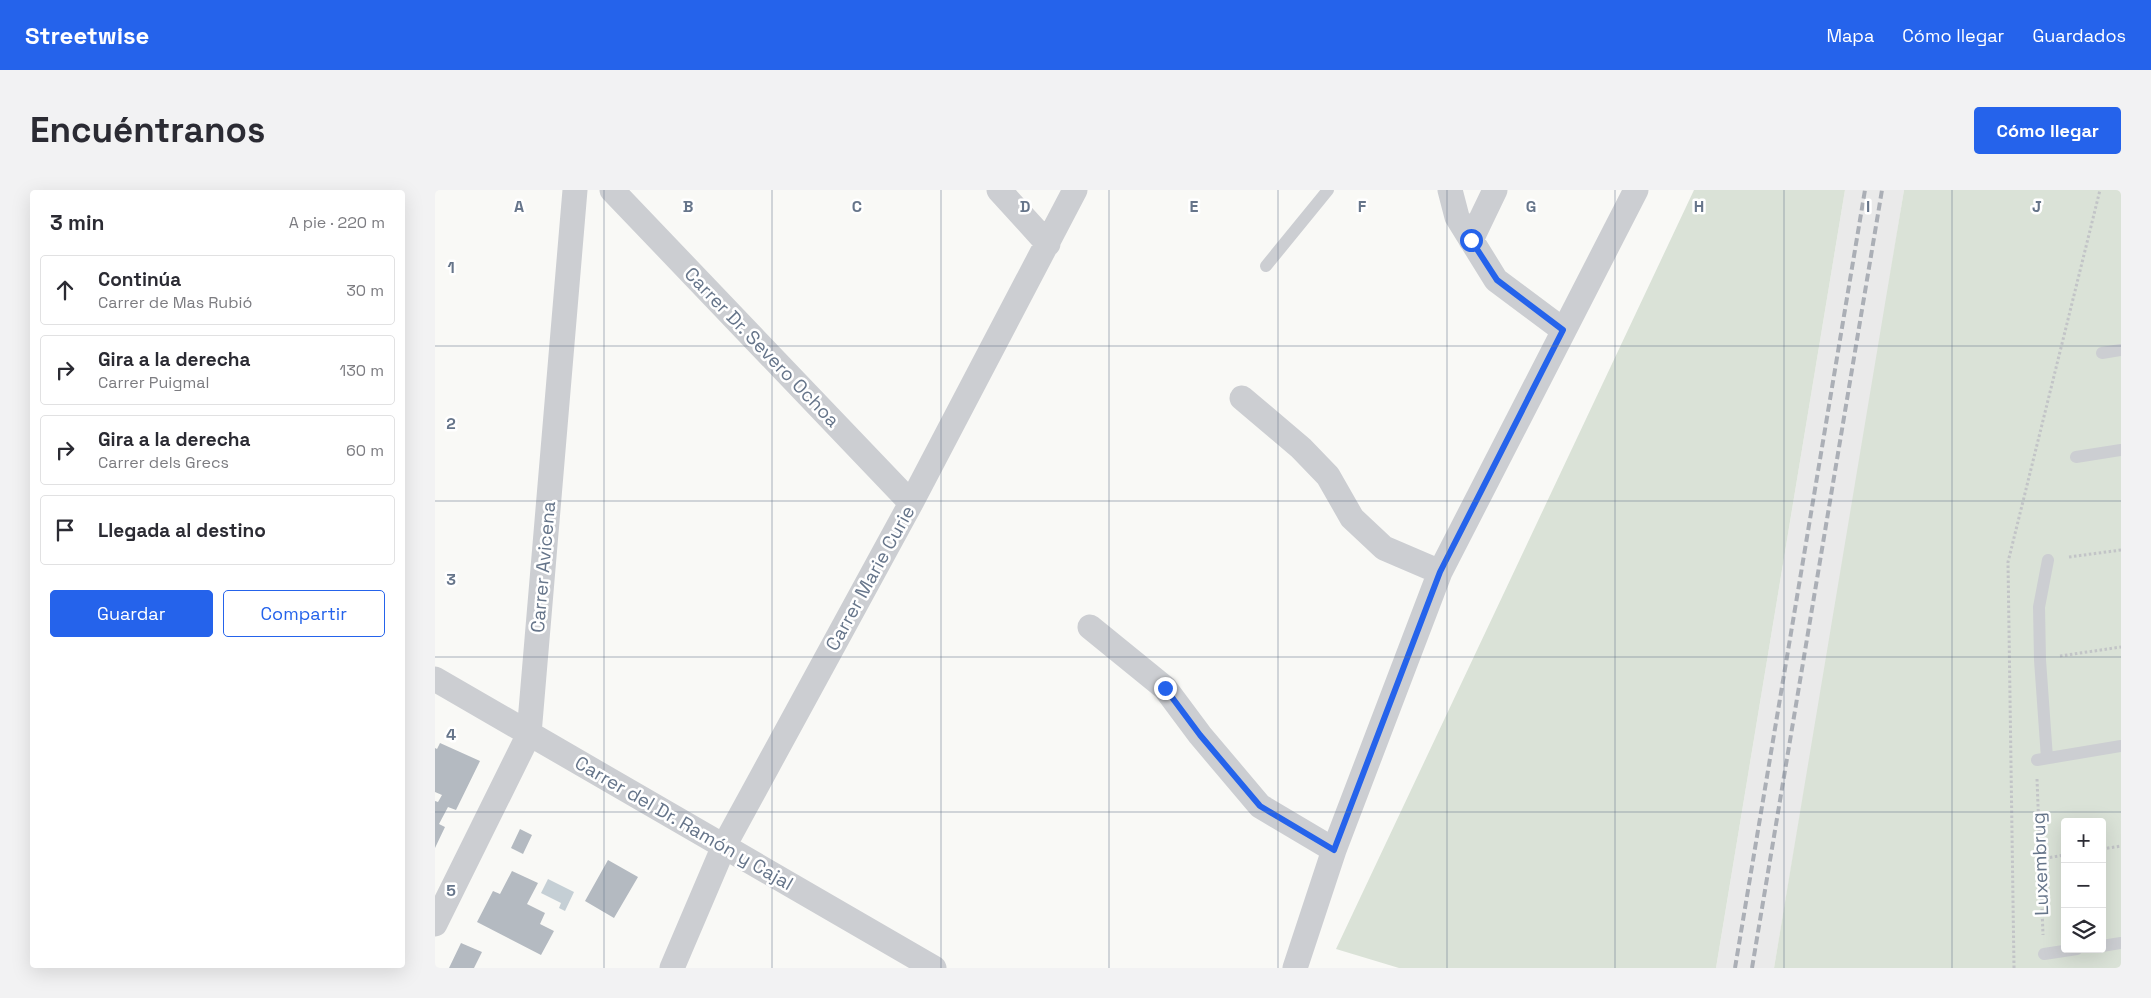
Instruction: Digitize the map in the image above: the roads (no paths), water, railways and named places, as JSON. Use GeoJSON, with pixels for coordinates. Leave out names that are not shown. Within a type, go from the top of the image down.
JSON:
{"type":"FeatureCollection","features":[{"type":"Feature","properties":{"kind":"street","name":"Carrer Avicena"},"geometry":{"type":"LineString","coordinates":[[435,924],[529,734],[575,190]]}},
{"type":"Feature","properties":{"kind":"street","name":"Carrer Dr. Severo Ochoa"},"geometry":{"type":"LineString","coordinates":[[612,190],[911,503]]}},
{"type":"Feature","properties":{"kind":"street"},"geometry":{"type":"LineString","coordinates":[[999,190],[1048,244]]}},
{"type":"Feature","properties":{"kind":"street","name":"Carrer Marie Curie"},"geometry":{"type":"LineString","coordinates":[[672,968],[724,846],[911,503],[1075,190]]}},
{"type":"Feature","properties":{"kind":"street"},"geometry":{"type":"LineString","coordinates":[[1450,190],[1457,217],[1497,280],[1563,330]]}},
{"type":"Feature","properties":{"kind":"street"},"geometry":{"type":"LineString","coordinates":[[1471,240],[1495,190]]}},
{"type":"Feature","properties":{"kind":"street"},"geometry":{"type":"LineString","coordinates":[[1295,968],[1334,850],[1440,572],[1636,190]]}},
{"type":"Feature","properties":{"kind":"street"},"geometry":{"type":"LineString","coordinates":[[1242,398],[1301,448],[1328,476],[1352,518],[1384,548],[1440,572]]}},
{"type":"Feature","properties":{"kind":"street"},"geometry":{"type":"LineString","coordinates":[[1090,627],[1165,688],[1200,735],[1260,806],[1334,850]]}},
{"type":"Feature","properties":{"kind":"street","name":"Carrer del Dr. Ramón y Cajal"},"geometry":{"type":"LineString","coordinates":[[435,679],[934,968]]}},
{"type":"Feature","properties":{"kind":"lane"},"geometry":{"type":"LineString","coordinates":[[1266,266],[1328,190]]}},
{"type":"Feature","properties":{"kind":"lane"},"geometry":{"type":"LineString","coordinates":[[2102,353],[2121,350]]}},
{"type":"Feature","properties":{"kind":"lane"},"geometry":{"type":"LineString","coordinates":[[2076,457],[2121,450]]}},
{"type":"Feature","properties":{"kind":"lane"},"geometry":{"type":"LineString","coordinates":[[2048,560],[2039,607],[2042,759],[2121,746]]}},
{"type":"Feature","properties":{"kind":"lane"},"geometry":{"type":"LineString","coordinates":[[2106,945],[2121,943]]}},
{"type":"Feature","properties":{"kind":"lane"},"geometry":{"type":"LineString","coordinates":[[2044,954],[2061,951]]}},
{"type":"Feature","properties":{"kind":"railway"},"geometry":{"type":"LineString","coordinates":[[1735,968],[1865,190]]}},
{"type":"Feature","properties":{"kind":"railway"},"geometry":{"type":"LineString","coordinates":[[1752,968],[1882,190]]}}]}
